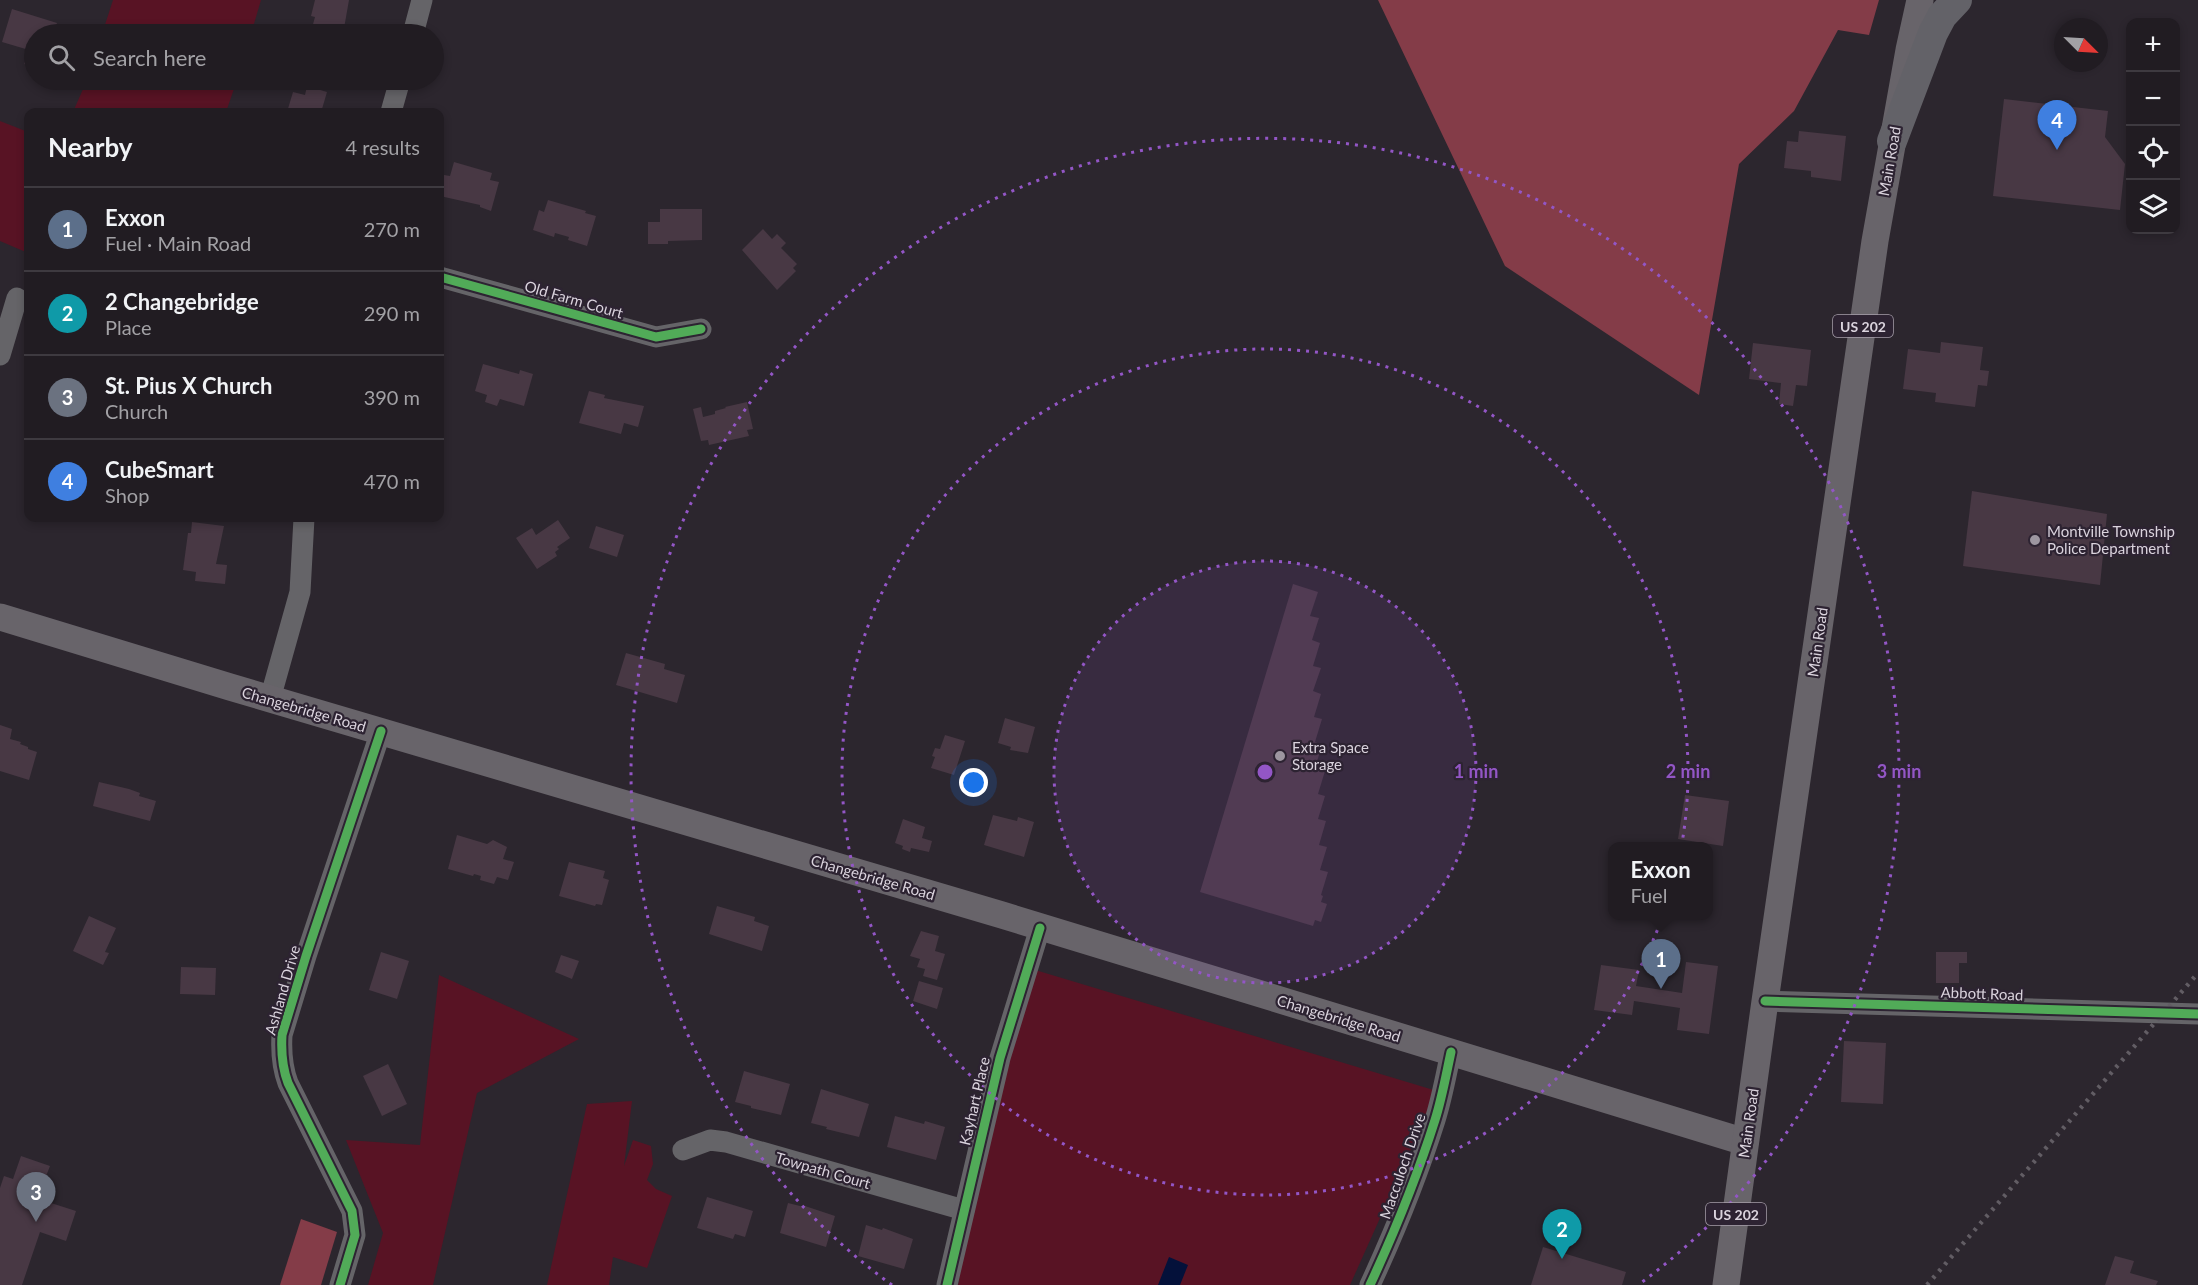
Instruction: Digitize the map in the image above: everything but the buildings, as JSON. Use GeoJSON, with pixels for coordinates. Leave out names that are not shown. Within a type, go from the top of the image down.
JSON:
{"type":"FeatureCollection","features":[{"type":"Feature","properties":{"kind":"highway"},"geometry":{"type":"LineString","coordinates":[[1892,141],[1933,33],[1942,16],[1957,0]]}},
{"type":"Feature","properties":{"kind":"main road","name":"Main Road"},"geometry":{"type":"LineString","coordinates":[[1726,1285],[1871,266],[1892,141],[1920,0]]}},
{"type":"Feature","properties":{"kind":"main road","name":"Changebridge Road"},"geometry":{"type":"LineString","coordinates":[[0,617],[1040,927],[1745,1142]]}},
{"type":"Feature","properties":{"kind":"street"},"geometry":{"type":"LineString","coordinates":[[416,24],[422,0]]}},
{"type":"Feature","properties":{"kind":"street"},"geometry":{"type":"LineString","coordinates":[[392,108],[397,90]]}},
{"type":"Feature","properties":{"kind":"street","name":"Old Farm Court"},"geometry":{"type":"LineString","coordinates":[[444,278],[656,337],[701,329]]}},
{"type":"Feature","properties":{"kind":"street"},"geometry":{"type":"LineString","coordinates":[[0,355],[17,298]]}},
{"type":"Feature","properties":{"kind":"street"},"geometry":{"type":"LineString","coordinates":[[270,699],[300,592],[304,522]]}},
{"type":"Feature","properties":{"kind":"street","name":"Ashland Drive"},"geometry":{"type":"LineString","coordinates":[[340,1285],[355,1235],[352,1211],[288,1083],[281,1047],[282,1035],[306,956],[381,732]]}},
{"type":"Feature","properties":{"kind":"street","name":"Kayhart Place"},"geometry":{"type":"LineString","coordinates":[[947,1285],[1000,1058],[1040,927]]}},
{"type":"Feature","properties":{"kind":"street","name":"Abbott Road"},"geometry":{"type":"LineString","coordinates":[[1765,1001],[2198,1014]]}},
{"type":"Feature","properties":{"kind":"street","name":"Macculoch Drive"},"geometry":{"type":"LineString","coordinates":[[1370,1285],[1395,1231],[1436,1118],[1451,1052]]}},
{"type":"Feature","properties":{"kind":"street","name":"Towpath Court"},"geometry":{"type":"LineString","coordinates":[[683,1150],[710,1140],[726,1142],[964,1210]]}},
{"type":"Feature","properties":{"kind":"shaded area"},"geometry":{"type":"Polygon","coordinates":[[[113,0],[261,0],[254,24],[105,24],[113,0]]]}},
{"type":"Feature","properties":{"kind":"shaded area"},"geometry":{"type":"Polygon","coordinates":[[[1378,0],[1879,0],[1869,35],[1838,30],[1794,111],[1739,164],[1699,395],[1505,266],[1378,0]]]}},
{"type":"Feature","properties":{"kind":"shaded area"},"geometry":{"type":"Polygon","coordinates":[[[83,90],[234,90],[227,108],[75,108],[83,90]]]}},
{"type":"Feature","properties":{"kind":"shaded area"},"geometry":{"type":"Polygon","coordinates":[[[0,121],[24,130],[24,251],[0,241],[0,121]]]}},
{"type":"Feature","properties":{"kind":"shaded area"},"geometry":{"type":"Polygon","coordinates":[[[1022,966],[1437,1091],[1350,1285],[958,1285],[992,1076],[1022,966]]]}},
{"type":"Feature","properties":{"kind":"shaded area"},"geometry":{"type":"Polygon","coordinates":[[[439,975],[579,1039],[477,1093],[433,1285],[368,1285],[383,1233],[346,1140],[420,1145],[439,975]]]}},
{"type":"Feature","properties":{"kind":"shaded area"},"geometry":{"type":"Polygon","coordinates":[[[632,1101],[624,1166],[633,1140],[651,1146],[653,1164],[647,1180],[656,1189],[672,1196],[647,1268],[613,1257],[609,1285],[547,1285],[587,1104],[632,1101]]]}},
{"type":"Feature","properties":{"kind":"shaded area"},"geometry":{"type":"Polygon","coordinates":[[[301,1219],[337,1232],[321,1285],[280,1285],[301,1219]]]}},
{"type":"Feature","properties":{"kind":"water"},"geometry":{"type":"Polygon","coordinates":[[[1169,1257],[1188,1265],[1180,1285],[1158,1285],[1169,1257]]]}},
{"type":"Feature","properties":{"kind":"railway"},"geometry":{"type":"LineString","coordinates":[[1927,1285],[2198,973]]}},
{"type":"Feature","properties":{"kind":"cycle path"},"geometry":{"type":"LineString","coordinates":[[444,278],[656,337],[701,329]]}},
{"type":"Feature","properties":{"kind":"cycle path"},"geometry":{"type":"LineString","coordinates":[[340,1285],[355,1235],[352,1211],[288,1083],[282,1059],[282,1035],[381,731]]}},
{"type":"Feature","properties":{"kind":"cycle path"},"geometry":{"type":"LineString","coordinates":[[947,1285],[1000,1058],[1040,928]]}},
{"type":"Feature","properties":{"kind":"cycle path"},"geometry":{"type":"LineString","coordinates":[[1765,1001],[2198,1014]]}},
{"type":"Feature","properties":{"kind":"cycle path"},"geometry":{"type":"LineString","coordinates":[[1370,1285],[1405,1204],[1428,1141],[1440,1103],[1451,1052]]}},
{"type":"Feature","properties":{"kind":"place","name":"CubeSmart"},"geometry":{"type":"Point","coordinates":[2057,150]}},
{"type":"Feature","properties":{"kind":"place","name":"Montville Township Police Department"},"geometry":{"type":"Point","coordinates":[2035,540]}},
{"type":"Feature","properties":{"kind":"place","name":"Extra Space Storage"},"geometry":{"type":"Point","coordinates":[1280,756]}},
{"type":"Feature","properties":{"kind":"place","name":"Exxon"},"geometry":{"type":"Point","coordinates":[1661,989]}},
{"type":"Feature","properties":{"kind":"place","name":"St. Pius X Church"},"geometry":{"type":"Point","coordinates":[36,1222]}},
{"type":"Feature","properties":{"kind":"place","name":"2 Changebridge"},"geometry":{"type":"Point","coordinates":[1562,1259]}}]}
